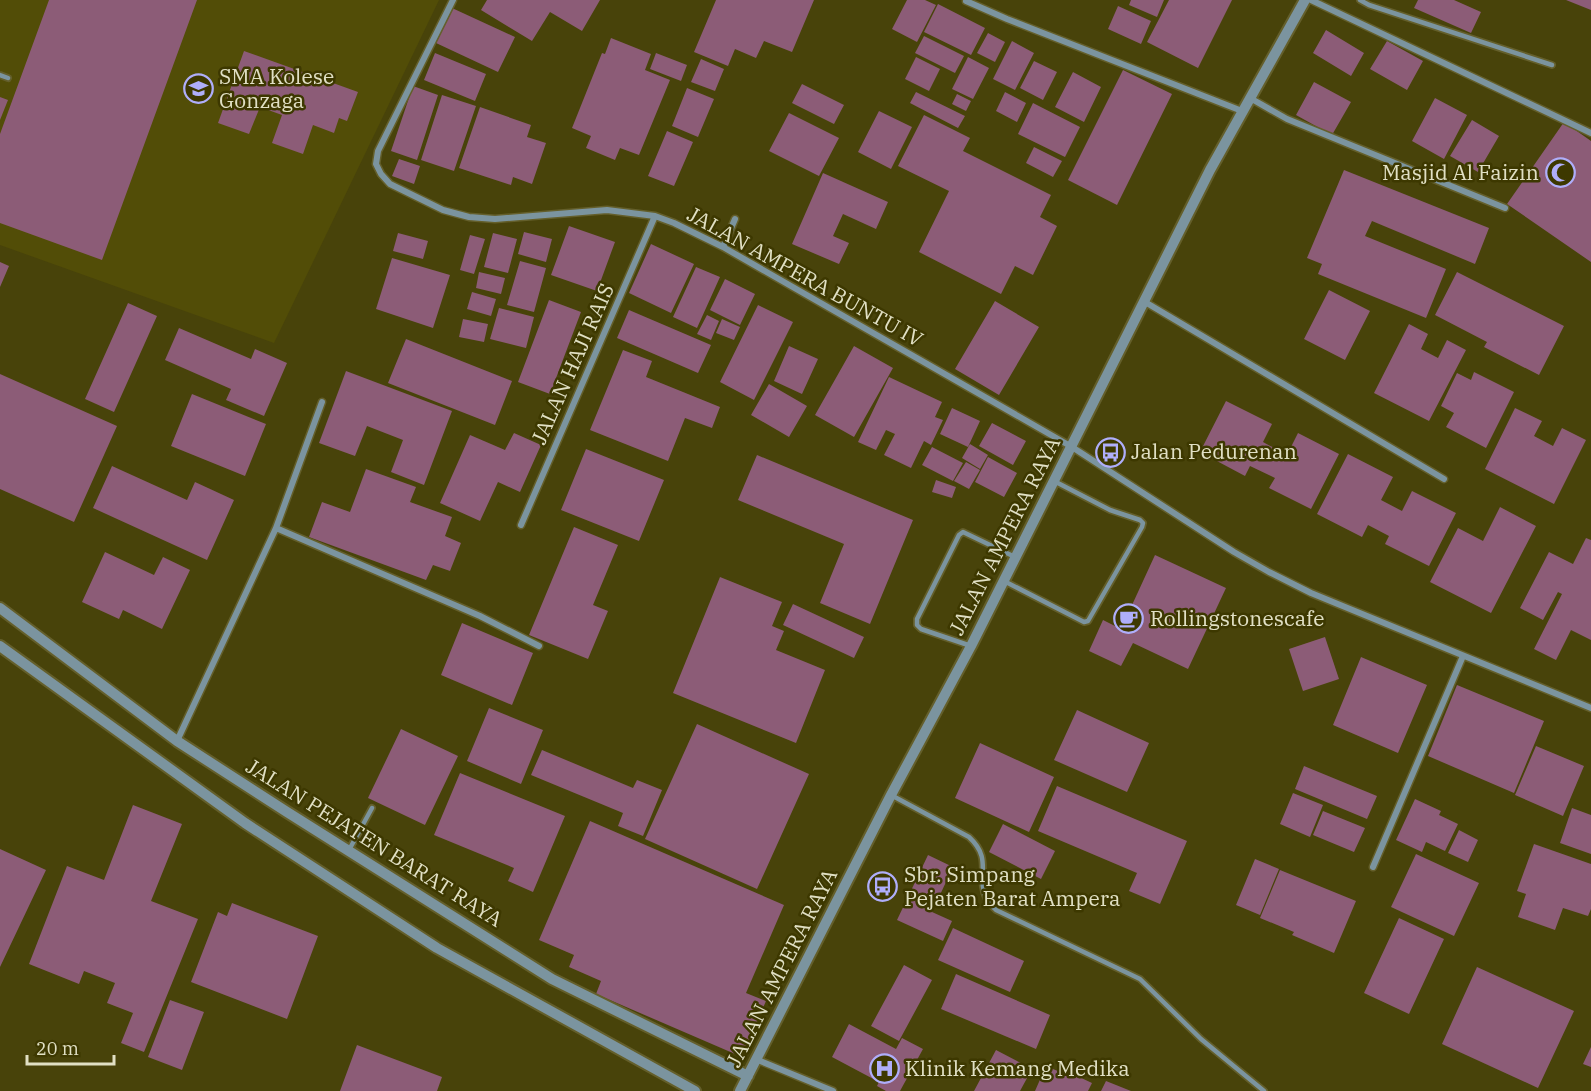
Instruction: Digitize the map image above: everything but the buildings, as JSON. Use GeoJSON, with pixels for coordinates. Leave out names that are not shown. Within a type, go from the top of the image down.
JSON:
{"type":"FeatureCollection","features":[{"type":"Feature","properties":{"kind":"street","name":"JALAN AMPERA BUNTU IV"},"geometry":{"type":"LineString","coordinates":[[453,0],[378,151],[376,164],[390,184],[443,210],[469,217],[495,219],[607,210],[655,216],[674,223],[723,247],[1072,447]]}},
{"type":"Feature","properties":{"kind":"street","name":"JALAN AMPERA RAYA"},"geometry":{"type":"LineString","coordinates":[[740,1091],[758,1060],[891,795],[971,646],[1242,111],[1305,0]]}},
{"type":"Feature","properties":{"kind":"street"},"geometry":{"type":"LineString","coordinates":[[1311,0],[1591,133]]}},
{"type":"Feature","properties":{"kind":"street"},"geometry":{"type":"LineString","coordinates":[[966,1],[1242,111]]}},
{"type":"Feature","properties":{"kind":"street"},"geometry":{"type":"LineString","coordinates":[[1250,98],[1287,119],[1505,208]]}},
{"type":"Feature","properties":{"kind":"street","name":"JALAN HAJI RAIS"},"geometry":{"type":"LineString","coordinates":[[521,525],[655,216]]}},
{"type":"Feature","properties":{"kind":"street"},"geometry":{"type":"LineString","coordinates":[[723,247],[735,219]]}},
{"type":"Feature","properties":{"kind":"street"},"geometry":{"type":"LineString","coordinates":[[1145,302],[1444,479]]}},
{"type":"Feature","properties":{"kind":"street"},"geometry":{"type":"LineString","coordinates":[[177,741],[276,528],[322,402]]}},
{"type":"Feature","properties":{"kind":"street"},"geometry":{"type":"LineString","coordinates":[[1072,447],[1234,552],[1269,572],[1311,593],[1591,708]]}},
{"type":"Feature","properties":{"kind":"street"},"geometry":{"type":"LineString","coordinates":[[276,528],[480,616],[539,646]]}},
{"type":"Feature","properties":{"kind":"street","name":"JALAN PEJATEN BARAT RAYA"},"geometry":{"type":"LineString","coordinates":[[0,608],[177,741],[552,979],[748,1076]]}},
{"type":"Feature","properties":{"kind":"street"},"geometry":{"type":"LineString","coordinates":[[0,646],[245,823],[437,948],[695,1091]]}},
{"type":"Feature","properties":{"kind":"street"},"geometry":{"type":"LineString","coordinates":[[1373,867],[1463,656]]}},
{"type":"Feature","properties":{"kind":"street"},"geometry":{"type":"LineString","coordinates":[[758,1060],[833,1091]]}},
{"type":"Feature","properties":{"kind":"lane"},"geometry":{"type":"LineString","coordinates":[[1360,0],[1552,65]]}},
{"type":"Feature","properties":{"kind":"lane"},"geometry":{"type":"LineString","coordinates":[[0,75],[8,78]]}},
{"type":"Feature","properties":{"kind":"lane"},"geometry":{"type":"LineString","coordinates":[[1004,581],[1084,622],[1088,621],[1142,527],[1143,523],[1140,520],[1110,510],[1054,481]]}},
{"type":"Feature","properties":{"kind":"lane"},"geometry":{"type":"LineString","coordinates":[[971,646],[921,629],[917,624],[917,619],[959,535],[963,532],[1016,556]]}},
{"type":"Feature","properties":{"kind":"lane"},"geometry":{"type":"LineString","coordinates":[[891,795],[969,837],[978,845],[983,857],[984,888],[987,900],[996,910],[1140,979],[1201,1039],[1264,1091]]}},
{"type":"Feature","properties":{"kind":"lane"},"geometry":{"type":"LineString","coordinates":[[349,850],[372,808]]}},
{"type":"Feature","properties":{"kind":"shaded area","name":"SMA Kolese Gonzaga"},"geometry":{"type":"Polygon","coordinates":[[[0,0],[439,0],[274,343],[0,245],[0,0]]]}},
{"type":"Feature","properties":{"kind":"place","name":"SMA Kolese Gonzaga"},"geometry":{"type":"Point","coordinates":[198,89]}},
{"type":"Feature","properties":{"kind":"place","name":"Masjid Al Faizin"},"geometry":{"type":"Point","coordinates":[1560,173]}},
{"type":"Feature","properties":{"kind":"place","name":"Jalan Pedurenan"},"geometry":{"type":"Point","coordinates":[1110,452]}},
{"type":"Feature","properties":{"kind":"place","name":"Rollingstonescafe"},"geometry":{"type":"Point","coordinates":[1129,619]}},
{"type":"Feature","properties":{"kind":"place","name":"Sbr. Simpang Pejaten Barat Ampera"},"geometry":{"type":"Point","coordinates":[883,887]}},
{"type":"Feature","properties":{"kind":"place","name":"Klinik Kemang Medika"},"geometry":{"type":"Point","coordinates":[884,1069]}}]}
